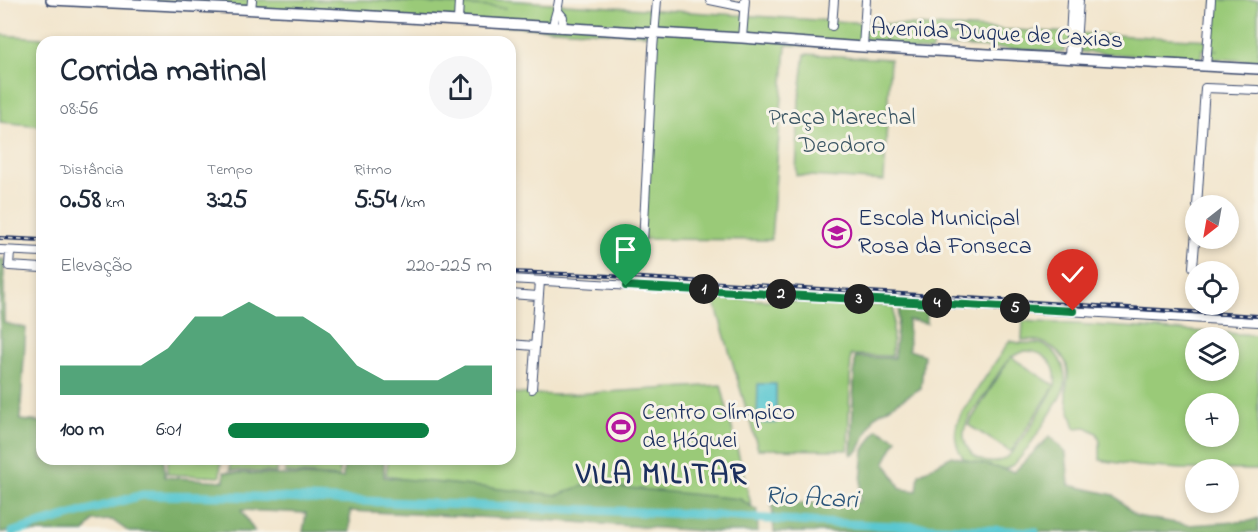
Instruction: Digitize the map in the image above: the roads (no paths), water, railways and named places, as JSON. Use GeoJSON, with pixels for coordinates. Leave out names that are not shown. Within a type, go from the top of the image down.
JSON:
{"type":"FeatureCollection","features":[{"type":"Feature","properties":{"kind":"main road","name":"Avenida Duque de Caxias"},"geometry":{"type":"LineString","coordinates":[[51,0],[251,5],[654,34],[1258,69]]}},
{"type":"Feature","properties":{"kind":"street"},"geometry":{"type":"LineString","coordinates":[[458,21],[459,0]]}},
{"type":"Feature","properties":{"kind":"street"},"geometry":{"type":"LineString","coordinates":[[557,27],[554,16],[558,11],[559,0]]}},
{"type":"Feature","properties":{"kind":"street"},"geometry":{"type":"LineString","coordinates":[[643,243],[657,0]]}},
{"type":"Feature","properties":{"kind":"street"},"geometry":{"type":"LineString","coordinates":[[710,0],[745,4],[742,38]]}},
{"type":"Feature","properties":{"kind":"street"},"geometry":{"type":"LineString","coordinates":[[832,26],[834,0]]}},
{"type":"Feature","properties":{"kind":"street"},"geometry":{"type":"LineString","coordinates":[[863,47],[866,0]]}},
{"type":"Feature","properties":{"kind":"street"},"geometry":{"type":"LineString","coordinates":[[1072,0],[1072,58]]}},
{"type":"Feature","properties":{"kind":"street"},"geometry":{"type":"LineString","coordinates":[[1072,58],[1079,0]]}},
{"type":"Feature","properties":{"kind":"street"},"geometry":{"type":"LineString","coordinates":[[1206,66],[1211,0]]}},
{"type":"Feature","properties":{"kind":"street"},"geometry":{"type":"LineString","coordinates":[[1198,195],[1205,88],[1258,90]]}},
{"type":"Feature","properties":{"kind":"street"},"geometry":{"type":"LineString","coordinates":[[0,250],[36,252]]}},
{"type":"Feature","properties":{"kind":"street"},"geometry":{"type":"LineString","coordinates":[[10,251],[9,266],[36,268]]}},
{"type":"Feature","properties":{"kind":"street"},"geometry":{"type":"LineString","coordinates":[[516,279],[1258,322]]}},
{"type":"Feature","properties":{"kind":"street"},"geometry":{"type":"LineString","coordinates":[[532,389],[540,281]]}},
{"type":"Feature","properties":{"kind":"street"},"geometry":{"type":"LineString","coordinates":[[516,294],[538,296]]}},
{"type":"Feature","properties":{"kind":"street"},"geometry":{"type":"LineString","coordinates":[[516,345],[534,346]]}},
{"type":"Feature","properties":{"kind":"water"},"geometry":{"type":"Polygon","coordinates":[[[758,384],[776,384],[776,423],[757,423],[758,384]]]}},
{"type":"Feature","properties":{"kind":"waterway","name":"Rio Acari"},"geometry":{"type":"LineString","coordinates":[[13,532],[142,495],[229,496],[693,514],[826,523],[1035,532]]}},
{"type":"Feature","properties":{"kind":"railway"},"geometry":{"type":"LineString","coordinates":[[0,238],[36,240]]}},
{"type":"Feature","properties":{"kind":"railway"},"geometry":{"type":"LineString","coordinates":[[516,272],[594,275],[1258,316]]}},
{"type":"Feature","properties":{"kind":"place","name":"Escola Municipal Rosa da Fonseca"},"geometry":{"type":"Point","coordinates":[837,233]}},
{"type":"Feature","properties":{"kind":"place","name":"Centro Olímpico de Hóquei"},"geometry":{"type":"Point","coordinates":[621,427]}},
{"type":"Feature","properties":{"kind":"district","name":"VILA MILITAR"},"geometry":{"type":"Point","coordinates":[662,476]}},
{"type":"Feature","properties":{"kind":"park label","name":"Praça Marechal Deodoro"},"geometry":{"type":"Point","coordinates":[842,132]}}]}
